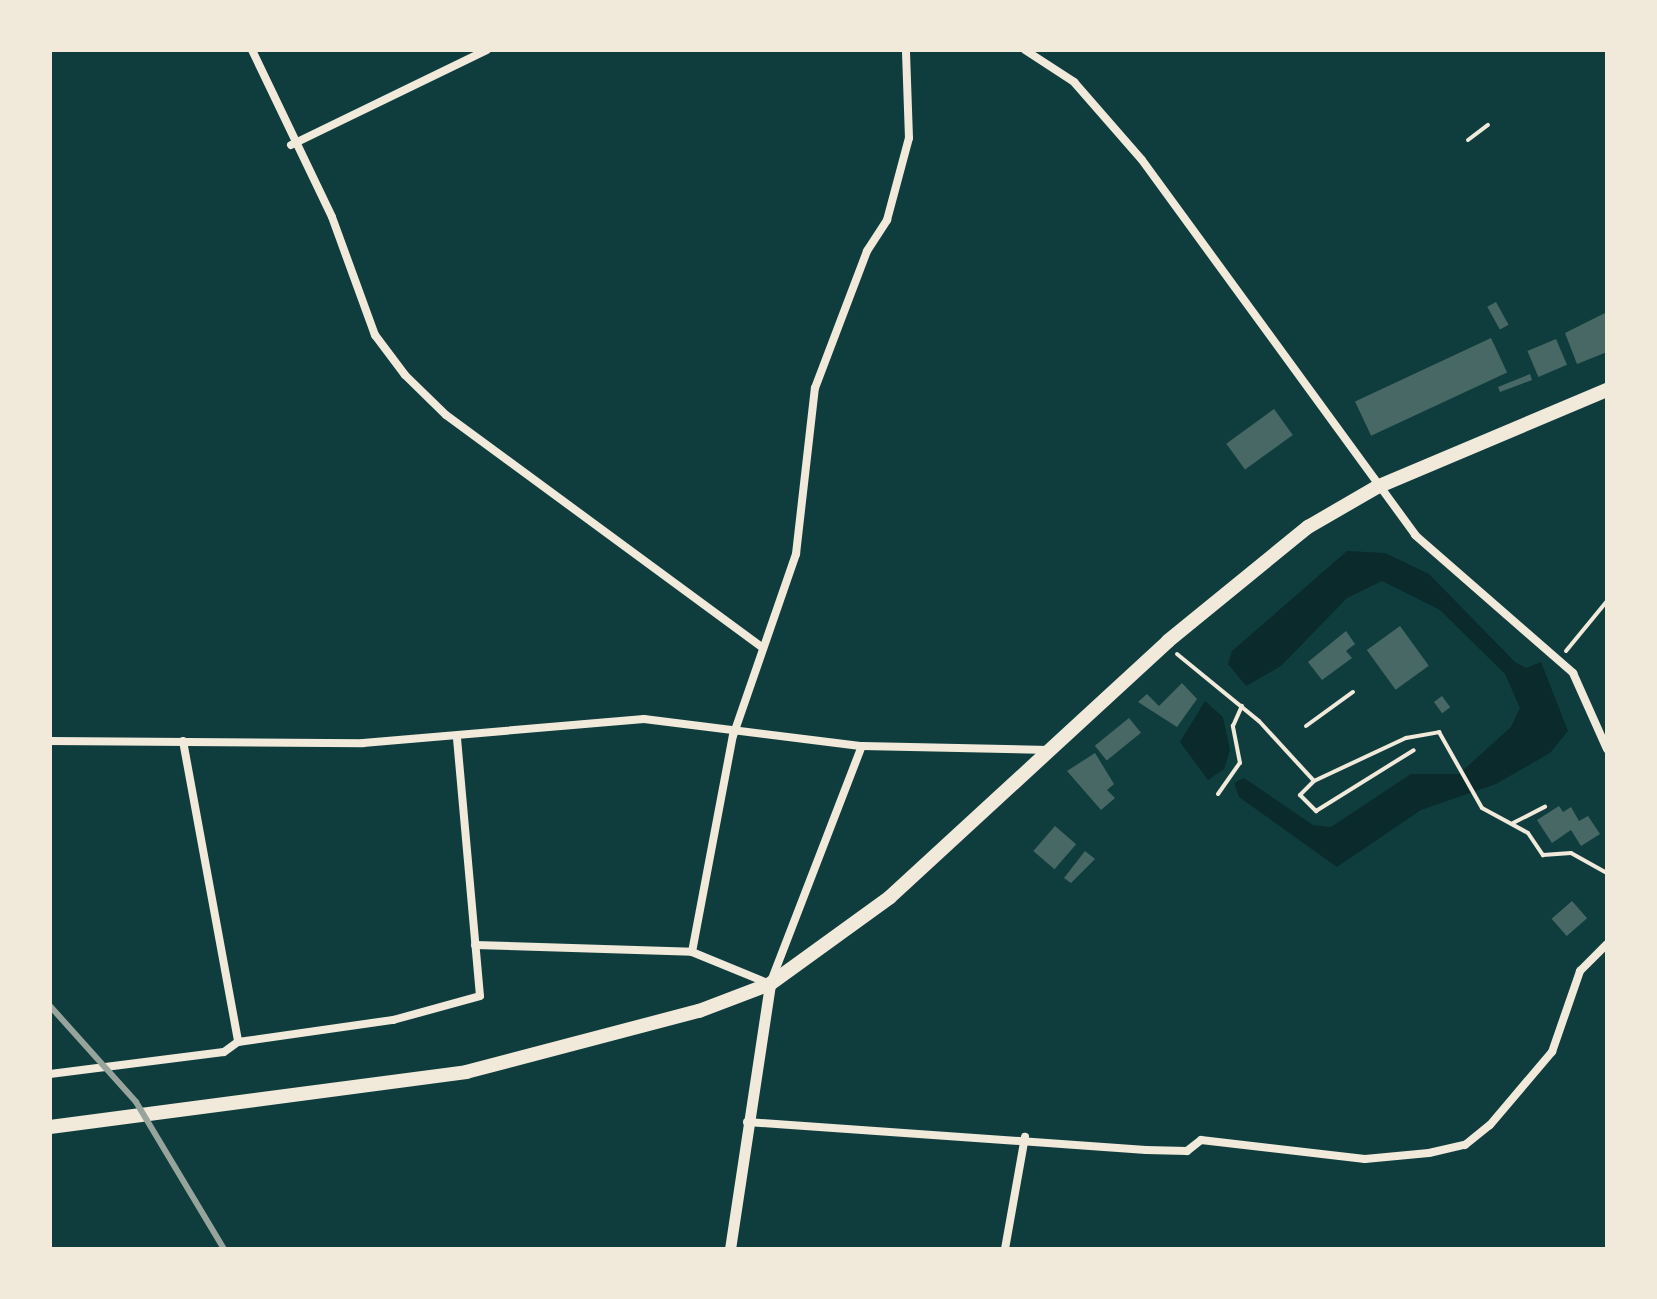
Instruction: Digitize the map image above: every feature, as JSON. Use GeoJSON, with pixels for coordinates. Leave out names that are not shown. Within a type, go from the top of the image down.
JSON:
{"type":"FeatureCollection","features":[{"type":"Feature","properties":{"kind":"main road"},"geometry":{"type":"LineString","coordinates":[[50,1127],[466,1072],[699,1011],[770,984],[890,897],[1163,646],[1308,527],[1377,487],[1607,390]]}},
{"type":"Feature","properties":{"kind":"street"},"geometry":{"type":"LineString","coordinates":[[252,50],[291,145],[332,217],[375,335],[405,375],[446,415],[763,648]]}},
{"type":"Feature","properties":{"kind":"street"},"geometry":{"type":"LineString","coordinates":[[291,145],[487,50]]}},
{"type":"Feature","properties":{"kind":"street"},"geometry":{"type":"LineString","coordinates":[[692,952],[733,736],[796,554],[815,388],[867,251],[887,220],[909,138],[906,50]]}},
{"type":"Feature","properties":{"kind":"street"},"geometry":{"type":"LineString","coordinates":[[1025,50],[1074,82],[1142,160],[1377,487],[1415,535],[1559,659],[1590,697],[1607,749]]}},
{"type":"Feature","properties":{"kind":"street"},"geometry":{"type":"LineString","coordinates":[[50,741],[457,736],[644,719],[733,736],[862,746],[1050,750]]}},
{"type":"Feature","properties":{"kind":"street"},"geometry":{"type":"LineString","coordinates":[[50,1074],[224,1052],[238,1042],[393,1020],[480,996],[457,736]]}},
{"type":"Feature","properties":{"kind":"street"},"geometry":{"type":"LineString","coordinates":[[183,741],[238,1042]]}},
{"type":"Feature","properties":{"kind":"street"},"geometry":{"type":"LineString","coordinates":[[730,1249],[770,984],[862,746]]}},
{"type":"Feature","properties":{"kind":"street"},"geometry":{"type":"LineString","coordinates":[[747,1122],[1025,1137],[1146,1150],[1187,1151],[1201,1140],[1365,1159],[1465,1145],[1552,1052],[1580,971],[1607,944]]}},
{"type":"Feature","properties":{"kind":"street"},"geometry":{"type":"LineString","coordinates":[[475,945],[692,952],[770,984]]}},
{"type":"Feature","properties":{"kind":"street"},"geometry":{"type":"LineString","coordinates":[[1005,1249],[1025,1137]]}},
{"type":"Feature","properties":{"kind":"path"},"geometry":{"type":"LineString","coordinates":[[1468,140],[1488,125]]}},
{"type":"Feature","properties":{"kind":"path"},"geometry":{"type":"LineString","coordinates":[[1559,659],[1607,601]]}},
{"type":"Feature","properties":{"kind":"path"},"geometry":{"type":"LineString","coordinates":[[1163,646],[1242,706],[1314,781]]}},
{"type":"Feature","properties":{"kind":"path"},"geometry":{"type":"LineString","coordinates":[[1306,726],[1353,692]]}},
{"type":"Feature","properties":{"kind":"path"},"geometry":{"type":"LineString","coordinates":[[1218,794],[1240,763],[1233,726],[1242,706]]}},
{"type":"Feature","properties":{"kind":"path"},"geometry":{"type":"LineString","coordinates":[[1414,750],[1316,811],[1300,795],[1314,781],[1406,738],[1439,732],[1472,795],[1492,817],[1513,823],[1543,855],[1571,853],[1607,873]]}},
{"type":"Feature","properties":{"kind":"path"},"geometry":{"type":"LineString","coordinates":[[1513,823],[1545,807]]}},
{"type":"Feature","properties":{"kind":"water"},"geometry":{"type":"Polygon","coordinates":[[[1347,551],[1385,553],[1429,574],[1515,662],[1526,668],[1541,662],[1568,731],[1550,753],[1496,784],[1421,810],[1337,867],[1239,797],[1234,783],[1244,778],[1313,825],[1331,827],[1411,774],[1459,774],[1511,727],[1520,708],[1505,674],[1440,610],[1382,581],[1347,598],[1281,666],[1246,686],[1228,664],[1232,651],[1347,551]]]}},
{"type":"Feature","properties":{"kind":"water"},"geometry":{"type":"Polygon","coordinates":[[[1205,701],[1223,717],[1230,750],[1224,769],[1208,780],[1180,742],[1205,701]]]}},
{"type":"Feature","properties":{"kind":"building"},"geometry":{"type":"Polygon","coordinates":[[[1496,302],[1509,325],[1500,330],[1487,307],[1496,302]]]}},
{"type":"Feature","properties":{"kind":"building"},"geometry":{"type":"Polygon","coordinates":[[[1607,312],[1607,352],[1577,364],[1565,333],[1607,312]]]}},
{"type":"Feature","properties":{"kind":"building"},"geometry":{"type":"Polygon","coordinates":[[[1491,338],[1507,372],[1371,436],[1355,401],[1491,338]]]}},
{"type":"Feature","properties":{"kind":"building"},"geometry":{"type":"Polygon","coordinates":[[[1556,339],[1567,365],[1538,377],[1527,351],[1556,339]]]}},
{"type":"Feature","properties":{"kind":"building"},"geometry":{"type":"Polygon","coordinates":[[[1530,374],[1532,380],[1500,392],[1498,387],[1530,374]]]}},
{"type":"Feature","properties":{"kind":"building"},"geometry":{"type":"Polygon","coordinates":[[[1274,409],[1293,435],[1245,470],[1226,444],[1274,409]]]}},
{"type":"Feature","properties":{"kind":"building"},"geometry":{"type":"Polygon","coordinates":[[[1400,626],[1429,666],[1396,690],[1367,650],[1400,626]]]}},
{"type":"Feature","properties":{"kind":"building"},"geometry":{"type":"Polygon","coordinates":[[[1346,631],[1355,644],[1346,651],[1352,658],[1322,680],[1308,662],[1346,631]]]}},
{"type":"Feature","properties":{"kind":"building"},"geometry":{"type":"Polygon","coordinates":[[[1182,683],[1197,699],[1177,727],[1138,702],[1147,694],[1159,706],[1182,683]]]}},
{"type":"Feature","properties":{"kind":"building"},"geometry":{"type":"Polygon","coordinates":[[[1442,696],[1450,707],[1442,713],[1434,702],[1442,696]]]}},
{"type":"Feature","properties":{"kind":"building"},"geometry":{"type":"Polygon","coordinates":[[[1129,718],[1141,733],[1107,760],[1095,746],[1129,718]]]}},
{"type":"Feature","properties":{"kind":"building"},"geometry":{"type":"Polygon","coordinates":[[[1095,753],[1114,784],[1107,790],[1115,798],[1101,810],[1067,771],[1095,753]]]}},
{"type":"Feature","properties":{"kind":"building"},"geometry":{"type":"Polygon","coordinates":[[[1559,806],[1563,812],[1571,807],[1579,821],[1588,816],[1600,834],[1581,846],[1571,830],[1552,843],[1537,820],[1559,806]]]}},
{"type":"Feature","properties":{"kind":"building"},"geometry":{"type":"Polygon","coordinates":[[[1055,826],[1076,844],[1054,869],[1033,851],[1055,826]]]}},
{"type":"Feature","properties":{"kind":"building"},"geometry":{"type":"Polygon","coordinates":[[[1085,851],[1095,859],[1071,883],[1064,878],[1085,851]]]}},
{"type":"Feature","properties":{"kind":"building"},"geometry":{"type":"Polygon","coordinates":[[[1572,901],[1587,918],[1567,936],[1552,919],[1572,901]]]}},
{"type":"Feature","properties":{"kind":"railway"},"geometry":{"type":"LineString","coordinates":[[50,1006],[136,1102],[224,1249]]}}]}
